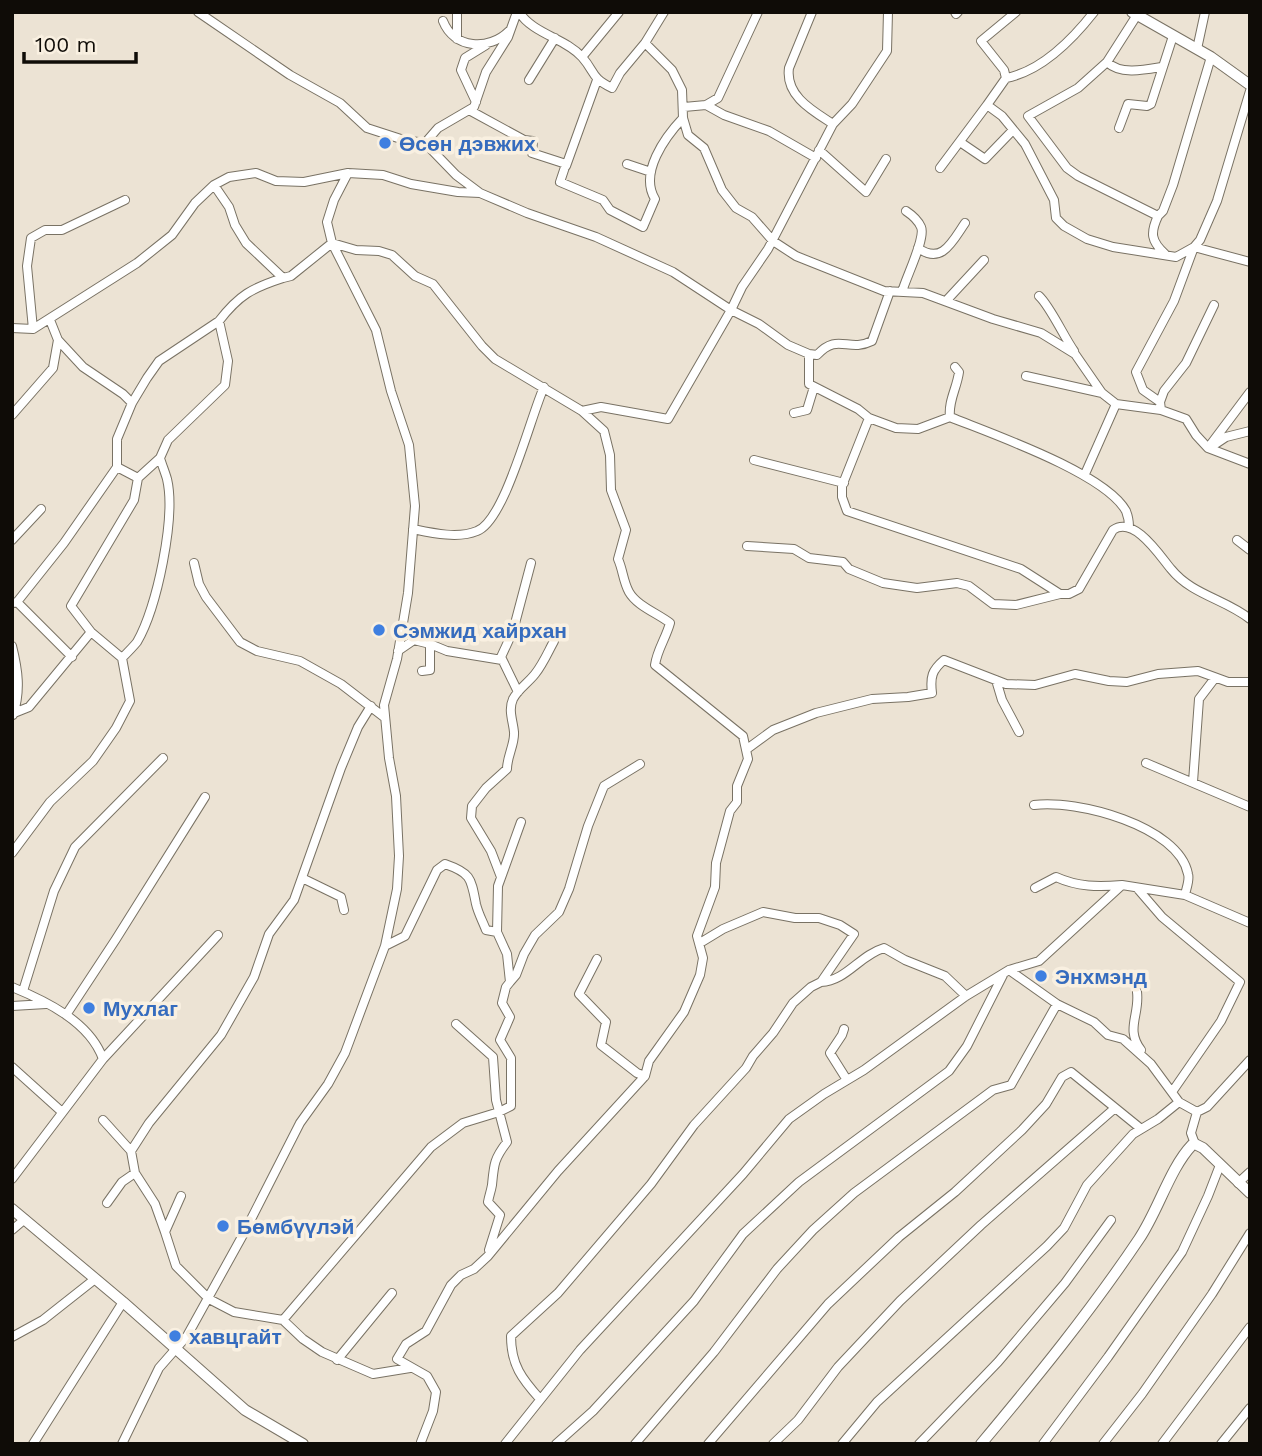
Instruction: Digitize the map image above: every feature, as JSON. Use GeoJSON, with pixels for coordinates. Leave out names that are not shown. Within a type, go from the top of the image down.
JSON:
{"type":"FeatureCollection","features":[{"type":"Feature","properties":{"kind":"main road"},"geometry":{"type":"LineString","coordinates":[[1134,14],[1211,57],[1250,85]]}},
{"type":"Feature","properties":{"kind":"main road"},"geometry":{"type":"LineString","coordinates":[[981,1444],[1098,1300],[1147,1228],[1188,1148],[1195,1144],[1203,1148],[1250,1193]]}},
{"type":"Feature","properties":{"kind":"main road"},"geometry":{"type":"LineString","coordinates":[[12,1209],[245,1410],[303,1444]]}},
{"type":"Feature","properties":{"kind":"street"},"geometry":{"type":"LineString","coordinates":[[198,12],[290,75],[340,103],[367,128],[425,143],[456,175],[480,193],[596,237],[673,272],[759,324],[788,345],[809,354],[817,355],[827,345],[864,345],[872,341],[890,291]]}},
{"type":"Feature","properties":{"kind":"street"},"geometry":{"type":"LineString","coordinates":[[457,12],[458,40],[463,63]]}},
{"type":"Feature","properties":{"kind":"street"},"geometry":{"type":"LineString","coordinates":[[425,143],[438,128],[474,107],[486,72],[513,26],[518,12]]}},
{"type":"Feature","properties":{"kind":"street"},"geometry":{"type":"LineString","coordinates":[[518,12],[525,21],[582,57],[597,80],[612,88],[664,12]]}},
{"type":"Feature","properties":{"kind":"street"},"geometry":{"type":"LineString","coordinates":[[582,57],[619,12]]}},
{"type":"Feature","properties":{"kind":"street"},"geometry":{"type":"LineString","coordinates":[[706,106],[718,98],[758,12]]}},
{"type":"Feature","properties":{"kind":"street"},"geometry":{"type":"LineString","coordinates":[[812,12],[788,76],[795,94],[803,104],[834,124]]}},
{"type":"Feature","properties":{"kind":"street"},"geometry":{"type":"LineString","coordinates":[[582,411],[601,407],[668,419],[732,310],[742,287],[773,241],[834,124],[858,96],[887,51],[888,12]]}},
{"type":"Feature","properties":{"kind":"street"},"geometry":{"type":"LineString","coordinates":[[1006,78],[1004,70],[981,41],[1016,12]]}},
{"type":"Feature","properties":{"kind":"street"},"geometry":{"type":"LineString","coordinates":[[940,168],[1006,78],[1022,75],[1065,45],[1094,12]]}},
{"type":"Feature","properties":{"kind":"street"},"geometry":{"type":"LineString","coordinates":[[1197,49],[1205,12]]}},
{"type":"Feature","properties":{"kind":"street"},"geometry":{"type":"LineString","coordinates":[[1134,14],[1107,62],[1078,88],[1028,116],[1067,168],[1158,216]]}},
{"type":"Feature","properties":{"kind":"street"},"geometry":{"type":"LineString","coordinates":[[443,20],[448,31],[458,40],[488,44]]}},
{"type":"Feature","properties":{"kind":"street"},"geometry":{"type":"LineString","coordinates":[[476,102],[461,71],[463,63],[466,58],[504,36],[513,26]]}},
{"type":"Feature","properties":{"kind":"street"},"geometry":{"type":"LineString","coordinates":[[1119,128],[1128,104],[1151,104],[1173,36]]}},
{"type":"Feature","properties":{"kind":"street"},"geometry":{"type":"LineString","coordinates":[[530,80],[555,38]]}},
{"type":"Feature","properties":{"kind":"street"},"geometry":{"type":"LineString","coordinates":[[645,43],[673,70],[681,90],[683,118],[688,135],[704,148],[722,190],[736,208],[751,217],[773,241],[796,256],[890,291],[923,293],[1041,333],[1075,354]]}},
{"type":"Feature","properties":{"kind":"street"},"geometry":{"type":"LineString","coordinates":[[1166,255],[1152,238],[1152,230],[1173,185],[1211,57]]}},
{"type":"Feature","properties":{"kind":"street"},"geometry":{"type":"LineString","coordinates":[[1107,62],[1115,69],[1161,67]]}},
{"type":"Feature","properties":{"kind":"street"},"geometry":{"type":"LineString","coordinates":[[558,186],[597,80]]}},
{"type":"Feature","properties":{"kind":"street"},"geometry":{"type":"LineString","coordinates":[[986,104],[1026,144],[1054,200],[1056,218],[1064,226],[1087,239],[1113,247],[1181,256],[1200,240],[1217,201],[1250,91]]}},
{"type":"Feature","properties":{"kind":"street"},"geometry":{"type":"LineString","coordinates":[[684,107],[706,106],[769,131],[818,154],[866,192],[886,159]]}},
{"type":"Feature","properties":{"kind":"street"},"geometry":{"type":"LineString","coordinates":[[469,110],[524,140],[533,141],[532,153],[566,164],[558,186]]}},
{"type":"Feature","properties":{"kind":"street"},"geometry":{"type":"LineString","coordinates":[[558,186],[603,201],[610,210],[643,227],[655,199],[650,190],[651,172],[669,134],[683,118]]}},
{"type":"Feature","properties":{"kind":"street"},"geometry":{"type":"LineString","coordinates":[[960,142],[985,159],[1013,130]]}},
{"type":"Feature","properties":{"kind":"street"},"geometry":{"type":"LineString","coordinates":[[627,164],[651,172]]}},
{"type":"Feature","properties":{"kind":"street"},"geometry":{"type":"LineString","coordinates":[[12,328],[33,329],[137,263],[172,235],[195,203],[214,184],[229,177],[256,173],[276,181],[304,182],[348,173],[383,175],[411,184],[480,193]]}},
{"type":"Feature","properties":{"kind":"street"},"geometry":{"type":"LineString","coordinates":[[122,1444],[159,1367],[187,1336],[209,1299],[300,1123],[328,1084],[345,1054],[384,946],[397,889],[399,856],[396,796],[384,705],[398,651],[408,593],[415,506],[409,445],[391,391],[376,330],[332,243],[327,222],[334,200],[348,173]]}},
{"type":"Feature","properties":{"kind":"street"},"geometry":{"type":"LineString","coordinates":[[214,184],[229,207],[235,225],[246,243],[283,278]]}},
{"type":"Feature","properties":{"kind":"street"},"geometry":{"type":"LineString","coordinates":[[33,329],[27,266],[31,239],[45,230],[62,230],[125,200]]}},
{"type":"Feature","properties":{"kind":"street"},"geometry":{"type":"LineString","coordinates":[[902,292],[923,229],[914,216],[906,211]]}},
{"type":"Feature","properties":{"kind":"street"},"geometry":{"type":"LineString","coordinates":[[918,248],[928,256],[936,256],[965,223]]}},
{"type":"Feature","properties":{"kind":"street"},"geometry":{"type":"LineString","coordinates":[[72,657],[15,603],[64,543],[117,467],[117,439],[132,403],[159,361],[219,321],[234,302],[257,287],[291,276],[332,243]]}},
{"type":"Feature","properties":{"kind":"street"},"geometry":{"type":"LineString","coordinates":[[332,243],[356,250],[379,251],[392,255],[415,276],[433,284],[495,359],[582,411],[604,431],[610,455],[611,490],[626,530],[618,559],[623,578],[630,593],[639,603],[670,623],[657,653],[655,665],[743,736],[748,759],[737,786],[737,802],[730,811],[716,863],[715,887],[696,936],[704,958],[700,975],[684,1012],[649,1061],[645,1076],[558,1171],[488,1256],[456,1280],[426,1331],[406,1343],[397,1359],[427,1376],[436,1392],[433,1411],[420,1443]]}},
{"type":"Feature","properties":{"kind":"street"},"geometry":{"type":"LineString","coordinates":[[1194,247],[1250,262]]}},
{"type":"Feature","properties":{"kind":"street"},"geometry":{"type":"LineString","coordinates":[[1194,247],[1174,301],[1136,372],[1143,390],[1161,406],[1185,419],[1208,448],[1250,464]]}},
{"type":"Feature","properties":{"kind":"street"},"geometry":{"type":"LineString","coordinates":[[946,301],[984,260]]}},
{"type":"Feature","properties":{"kind":"street"},"geometry":{"type":"LineString","coordinates":[[1039,296],[1089,377],[1103,394],[1116,404],[1161,406]]}},
{"type":"Feature","properties":{"kind":"street"},"geometry":{"type":"LineString","coordinates":[[1161,406],[1164,391],[1186,363],[1214,306]]}},
{"type":"Feature","properties":{"kind":"street"},"geometry":{"type":"LineString","coordinates":[[50,320],[58,340],[83,367],[132,403]]}},
{"type":"Feature","properties":{"kind":"street"},"geometry":{"type":"LineString","coordinates":[[12,853],[50,803],[93,761],[116,728],[130,701],[122,658],[91,632],[71,606],[134,500],[138,478],[160,458],[168,440],[225,385],[228,361],[219,321]]}},
{"type":"Feature","properties":{"kind":"street"},"geometry":{"type":"LineString","coordinates":[[12,415],[53,368],[58,340]]}},
{"type":"Feature","properties":{"kind":"street"},"geometry":{"type":"LineString","coordinates":[[809,354],[809,384],[858,409],[869,418],[896,428],[918,429],[950,417],[1085,474],[1119,502],[1127,513],[1129,527]]}},
{"type":"Feature","properties":{"kind":"street"},"geometry":{"type":"LineString","coordinates":[[950,417],[948,407],[959,372],[954,367]]}},
{"type":"Feature","properties":{"kind":"street"},"geometry":{"type":"LineString","coordinates":[[1026,376],[1103,394]]}},
{"type":"Feature","properties":{"kind":"street"},"geometry":{"type":"LineString","coordinates":[[413,529],[463,534],[479,531],[492,518],[520,455],[544,387]]}},
{"type":"Feature","properties":{"kind":"street"},"geometry":{"type":"LineString","coordinates":[[794,413],[807,410],[814,387]]}},
{"type":"Feature","properties":{"kind":"street"},"geometry":{"type":"LineString","coordinates":[[1208,448],[1250,392]]}},
{"type":"Feature","properties":{"kind":"street"},"geometry":{"type":"LineString","coordinates":[[1085,474],[1116,404]]}},
{"type":"Feature","properties":{"kind":"street"},"geometry":{"type":"LineString","coordinates":[[869,418],[844,482],[842,497],[847,511],[1021,569],[1060,594]]}},
{"type":"Feature","properties":{"kind":"street"},"geometry":{"type":"LineString","coordinates":[[1208,448],[1226,437],[1250,431]]}},
{"type":"Feature","properties":{"kind":"street"},"geometry":{"type":"LineString","coordinates":[[122,658],[136,643],[146,621],[164,558],[169,504],[167,480],[160,458]]}},
{"type":"Feature","properties":{"kind":"street"},"geometry":{"type":"LineString","coordinates":[[754,460],[844,482]]}},
{"type":"Feature","properties":{"kind":"street"},"geometry":{"type":"LineString","coordinates":[[117,467],[138,478]]}},
{"type":"Feature","properties":{"kind":"street"},"geometry":{"type":"LineString","coordinates":[[12,540],[40,509]]}},
{"type":"Feature","properties":{"kind":"street"},"geometry":{"type":"LineString","coordinates":[[747,545],[794,549],[809,558],[843,562],[849,569],[883,583],[917,588],[957,583],[969,586],[993,604],[1016,605],[1069,594],[1079,589],[1113,530],[1129,527],[1157,549],[1187,586],[1250,619]]}},
{"type":"Feature","properties":{"kind":"street"},"geometry":{"type":"LineString","coordinates":[[1237,540],[1250,550]]}},
{"type":"Feature","properties":{"kind":"street"},"geometry":{"type":"LineString","coordinates":[[194,563],[206,597],[240,642],[257,651],[300,662],[341,684],[384,717]]}},
{"type":"Feature","properties":{"kind":"street"},"geometry":{"type":"LineString","coordinates":[[518,692],[501,657],[513,631],[531,563]]}},
{"type":"Feature","properties":{"kind":"street"},"geometry":{"type":"LineString","coordinates":[[13,715],[29,707],[91,632]]}},
{"type":"Feature","properties":{"kind":"street"},"geometry":{"type":"LineString","coordinates":[[501,877],[491,851],[471,818],[472,806],[486,788],[508,769],[507,760],[514,734],[512,702],[544,660],[554,641],[553,636]]}},
{"type":"Feature","properties":{"kind":"street"},"geometry":{"type":"LineString","coordinates":[[398,651],[414,640],[430,643],[447,651],[502,660]]}},
{"type":"Feature","properties":{"kind":"street"},"geometry":{"type":"LineString","coordinates":[[422,671],[430,670],[430,643]]}},
{"type":"Feature","properties":{"kind":"street"},"geometry":{"type":"LineString","coordinates":[[12,646],[19,682],[13,715]]}},
{"type":"Feature","properties":{"kind":"street"},"geometry":{"type":"LineString","coordinates":[[747,749],[773,730],[816,713],[872,699],[932,693],[934,668],[944,660],[1006,684],[1035,685],[1075,674],[1127,682],[1158,674],[1198,671],[1228,682],[1250,682]]}},
{"type":"Feature","properties":{"kind":"street"},"geometry":{"type":"LineString","coordinates":[[1193,782],[1199,699],[1215,678]]}},
{"type":"Feature","properties":{"kind":"street"},"geometry":{"type":"LineString","coordinates":[[996,680],[1002,700],[1019,732]]}},
{"type":"Feature","properties":{"kind":"street"},"geometry":{"type":"LineString","coordinates":[[131,1151],[149,1123],[221,1035],[254,977],[269,934],[294,900],[341,768],[358,727],[371,706]]}},
{"type":"Feature","properties":{"kind":"street"},"geometry":{"type":"LineString","coordinates":[[23,992],[54,891],[75,847],[163,758]]}},
{"type":"Feature","properties":{"kind":"street"},"geometry":{"type":"LineString","coordinates":[[1146,763],[1250,807]]}},
{"type":"Feature","properties":{"kind":"street"},"geometry":{"type":"LineString","coordinates":[[283,1320],[431,1147],[463,1123],[512,1106],[511,1059],[500,1040],[510,1017],[502,1003],[506,988],[516,975],[535,935],[559,912],[604,786],[640,764]]}},
{"type":"Feature","properties":{"kind":"street"},"geometry":{"type":"LineString","coordinates":[[66,1015],[205,797]]}},
{"type":"Feature","properties":{"kind":"street"},"geometry":{"type":"LineString","coordinates":[[1034,805],[1052,802],[1096,809],[1143,826],[1178,852],[1189,875],[1185,895]]}},
{"type":"Feature","properties":{"kind":"street"},"geometry":{"type":"LineString","coordinates":[[510,982],[507,954],[497,932],[498,886],[521,822]]}},
{"type":"Feature","properties":{"kind":"street"},"geometry":{"type":"LineString","coordinates":[[384,946],[405,936],[437,870],[445,864],[462,870],[474,886],[476,906],[486,930],[497,932]]}},
{"type":"Feature","properties":{"kind":"street"},"geometry":{"type":"LineString","coordinates":[[1035,888],[1056,877],[1069,883],[1095,887],[1122,885],[1185,895],[1250,923]]}},
{"type":"Feature","properties":{"kind":"street"},"geometry":{"type":"LineString","coordinates":[[302,878],[341,897],[344,910]]}},
{"type":"Feature","properties":{"kind":"street"},"geometry":{"type":"LineString","coordinates":[[505,1444],[580,1350],[743,1174],[789,1119],[966,996],[1006,972],[1039,961],[1122,885]]}},
{"type":"Feature","properties":{"kind":"street"},"geometry":{"type":"LineString","coordinates":[[1138,888],[1162,917],[1241,982],[1221,1021],[1172,1092]]}},
{"type":"Feature","properties":{"kind":"street"},"geometry":{"type":"LineString","coordinates":[[700,943],[723,929],[763,912],[795,918],[819,918],[840,925],[854,934],[821,982]]}},
{"type":"Feature","properties":{"kind":"street"},"geometry":{"type":"LineString","coordinates":[[12,1179],[103,1059],[218,935]]}},
{"type":"Feature","properties":{"kind":"street"},"geometry":{"type":"LineString","coordinates":[[540,1399],[520,1377],[511,1351],[511,1336],[558,1293],[651,1184],[694,1125],[774,1033],[793,1003],[811,987],[839,979],[867,955],[884,948],[905,960],[945,976],[966,996]]}},
{"type":"Feature","properties":{"kind":"street"},"geometry":{"type":"LineString","coordinates":[[597,959],[579,994],[606,1023],[601,1045],[637,1073],[645,1076]]}},
{"type":"Feature","properties":{"kind":"street"},"geometry":{"type":"LineString","coordinates":[[1006,972],[1057,1004],[1094,1022],[1108,1035],[1123,1039],[1151,1064]]}},
{"type":"Feature","properties":{"kind":"street"},"geometry":{"type":"LineString","coordinates":[[556,1444],[593,1410],[694,1301],[743,1234],[799,1182],[949,1071],[967,1046],[1006,972]]}},
{"type":"Feature","properties":{"kind":"street"},"geometry":{"type":"LineString","coordinates":[[12,987],[66,1015],[93,1039],[103,1059]]}},
{"type":"Feature","properties":{"kind":"street"},"geometry":{"type":"LineString","coordinates":[[1137,992],[1133,1038],[1179,1102],[1197,1112]]}},
{"type":"Feature","properties":{"kind":"street"},"geometry":{"type":"LineString","coordinates":[[12,1006],[46,1004]]}},
{"type":"Feature","properties":{"kind":"street"},"geometry":{"type":"LineString","coordinates":[[635,1444],[714,1352],[777,1269],[813,1230],[854,1193],[976,1102],[993,1090],[1011,1085],[1057,1004]]}},
{"type":"Feature","properties":{"kind":"street"},"geometry":{"type":"LineString","coordinates":[[456,1024],[493,1057],[496,1100],[507,1142],[494,1159],[488,1202],[500,1215],[488,1256]]}},
{"type":"Feature","properties":{"kind":"street"},"geometry":{"type":"LineString","coordinates":[[844,1029],[830,1053],[847,1080]]}},
{"type":"Feature","properties":{"kind":"street"},"geometry":{"type":"LineString","coordinates":[[1195,1144],[1191,1133],[1197,1112],[1207,1107],[1250,1060]]}},
{"type":"Feature","properties":{"kind":"street"},"geometry":{"type":"LineString","coordinates":[[12,1067],[62,1112]]}},
{"type":"Feature","properties":{"kind":"street"},"geometry":{"type":"LineString","coordinates":[[708,1444],[828,1304],[899,1237],[956,1192],[1022,1130],[1046,1104],[1062,1077],[1071,1072],[1140,1128]]}},
{"type":"Feature","properties":{"kind":"street"},"geometry":{"type":"LineString","coordinates":[[842,1444],[877,1402],[1047,1246],[1063,1228],[1087,1185],[1140,1128],[1158,1119],[1179,1102]]}},
{"type":"Feature","properties":{"kind":"street"},"geometry":{"type":"LineString","coordinates":[[773,1444],[797,1420],[838,1367],[900,1301],[981,1225],[1115,1108]]}},
{"type":"Feature","properties":{"kind":"street"},"geometry":{"type":"LineString","coordinates":[[103,1120],[131,1151],[135,1172],[155,1204],[176,1266],[209,1299],[234,1312],[283,1320],[303,1339],[337,1360],[373,1374],[410,1367]]}},
{"type":"Feature","properties":{"kind":"street"},"geometry":{"type":"LineString","coordinates":[[1043,1444],[1182,1252],[1209,1196],[1220,1165]]}},
{"type":"Feature","properties":{"kind":"street"},"geometry":{"type":"LineString","coordinates":[[107,1203],[122,1182],[135,1172]]}},
{"type":"Feature","properties":{"kind":"street"},"geometry":{"type":"LineString","coordinates":[[1238,1184],[1250,1172]]}},
{"type":"Feature","properties":{"kind":"street"},"geometry":{"type":"LineString","coordinates":[[165,1232],[181,1196]]}},
{"type":"Feature","properties":{"kind":"street"},"geometry":{"type":"LineString","coordinates":[[12,1230],[25,1219]]}},
{"type":"Feature","properties":{"kind":"street"},"geometry":{"type":"LineString","coordinates":[[919,1444],[998,1362],[1065,1283],[1111,1220]]}},
{"type":"Feature","properties":{"kind":"street"},"geometry":{"type":"LineString","coordinates":[[1103,1444],[1142,1394],[1212,1294],[1250,1233]]}},
{"type":"Feature","properties":{"kind":"street"},"geometry":{"type":"LineString","coordinates":[[12,1337],[43,1320],[95,1279]]}},
{"type":"Feature","properties":{"kind":"street"},"geometry":{"type":"LineString","coordinates":[[337,1360],[392,1293]]}},
{"type":"Feature","properties":{"kind":"street"},"geometry":{"type":"LineString","coordinates":[[33,1444],[123,1302]]}},
{"type":"Feature","properties":{"kind":"street"},"geometry":{"type":"LineString","coordinates":[[1162,1444],[1250,1328]]}},
{"type":"Feature","properties":{"kind":"street"},"geometry":{"type":"LineString","coordinates":[[1222,1444],[1250,1408]]}},
{"type":"Feature","properties":{"kind":"place","name":"Өсөн дэвжих"},"geometry":{"type":"Point","coordinates":[385,143]}},
{"type":"Feature","properties":{"kind":"place","name":"Сэмжид хайрхан"},"geometry":{"type":"Point","coordinates":[379,630]}},
{"type":"Feature","properties":{"kind":"place","name":"Энхмэнд"},"geometry":{"type":"Point","coordinates":[1041,976]}},
{"type":"Feature","properties":{"kind":"place","name":"Мухлаг"},"geometry":{"type":"Point","coordinates":[89,1008]}},
{"type":"Feature","properties":{"kind":"place","name":"Бөмбүүлэй"},"geometry":{"type":"Point","coordinates":[223,1226]}},
{"type":"Feature","properties":{"kind":"place","name":"хавцгайт"},"geometry":{"type":"Point","coordinates":[175,1336]}}]}
